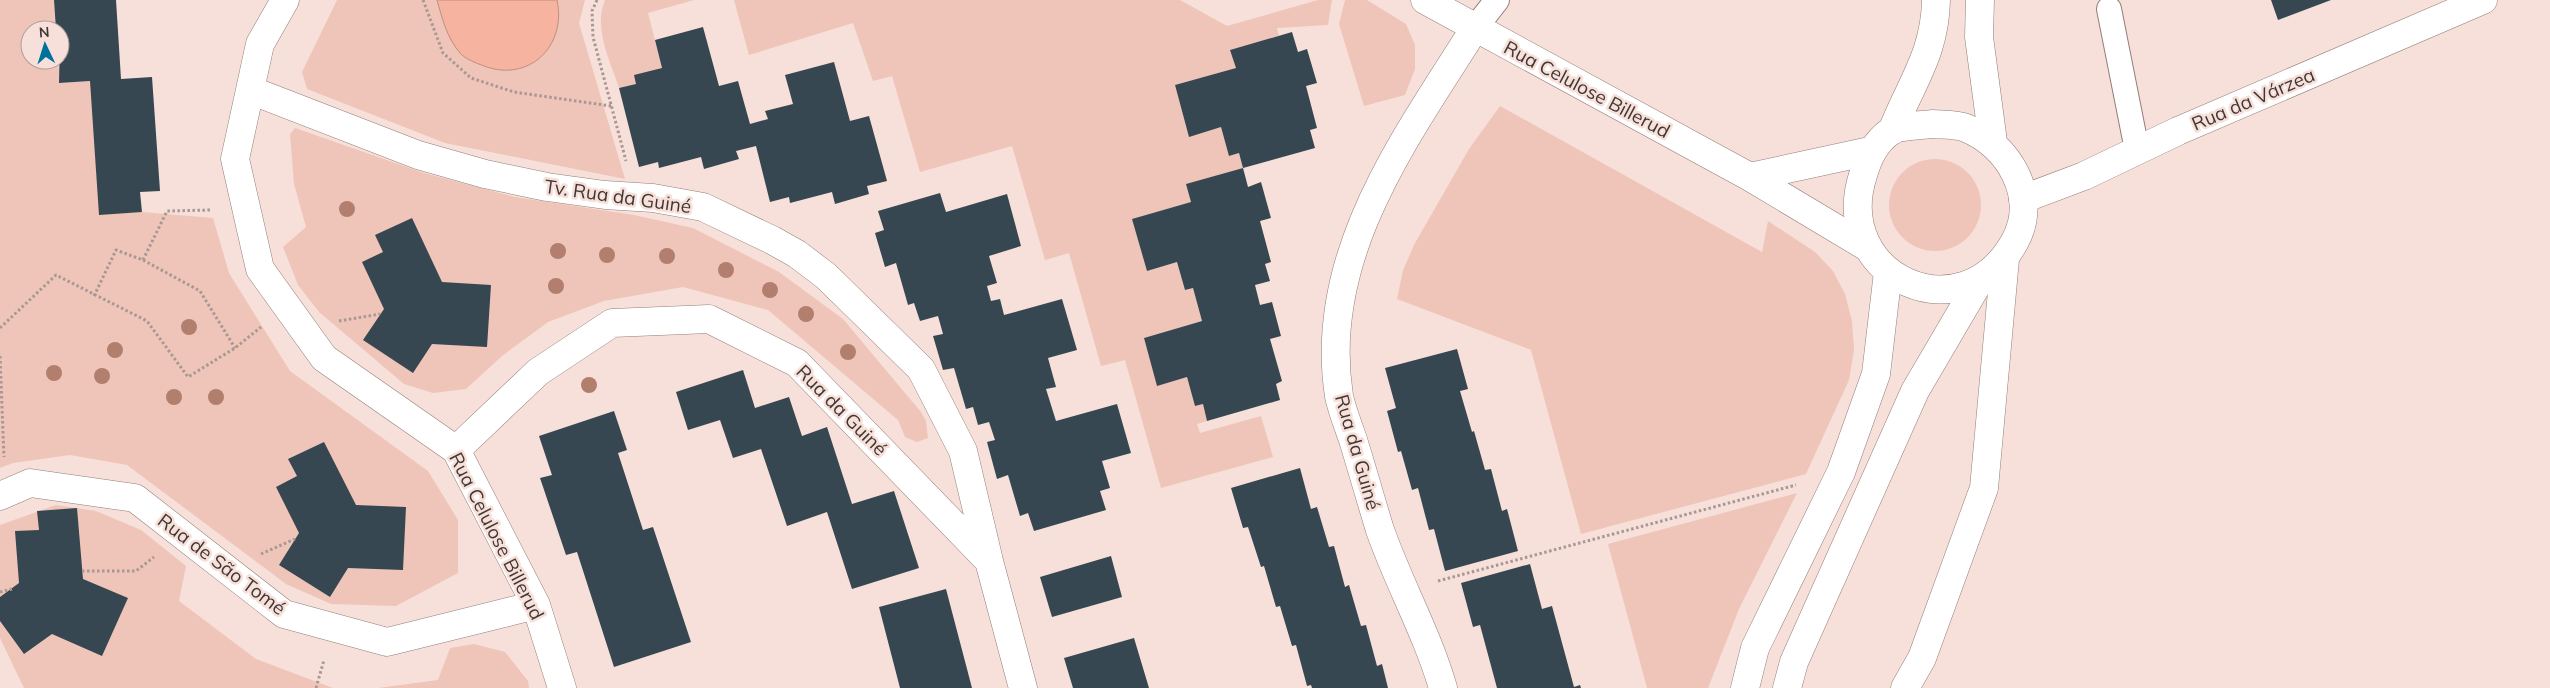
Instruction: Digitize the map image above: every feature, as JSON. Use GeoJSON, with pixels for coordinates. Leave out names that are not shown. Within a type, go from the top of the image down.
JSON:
{"type":"FeatureCollection","features":[{"type":"Feature","properties":{"kind":"street","name":"Rua Celulose Billerud"},"geometry":{"type":"LineString","coordinates":[[284,0],[260,44],[235,159],[260,268],[324,358],[456,450],[536,605],[562,688]]}},
{"type":"Feature","properties":{"kind":"street","name":"Rua Celulose Billerud"},"geometry":{"type":"LineString","coordinates":[[1425,0],[1750,177],[1867,247]]}},
{"type":"Feature","properties":{"kind":"street"},"geometry":{"type":"LineString","coordinates":[[1980,0],[1979,37],[1993,142]]}},
{"type":"Feature","properties":{"kind":"street","name":"Rua da Várzea"},"geometry":{"type":"LineString","coordinates":[[2024,199],[2084,176],[2137,150],[2483,0]]}},
{"type":"Feature","properties":{"kind":"street"},"geometry":{"type":"LineString","coordinates":[[1932,5],[1934,33],[1923,67],[1892,131],[1870,152],[1860,183],[1857,216],[1867,247],[1888,272],[1916,287],[1949,290],[1980,280]]}},
{"type":"Feature","properties":{"kind":"street","name":"Rua da Guiné"},"geometry":{"type":"LineString","coordinates":[[1443,688],[1434,658],[1381,531],[1339,397],[1336,358],[1340,301],[1355,240],[1371,201],[1407,136],[1475,28]]}},
{"type":"Feature","properties":{"kind":"street","name":"Tv. Rua da Guiné"},"geometry":{"type":"LineString","coordinates":[[250,90],[418,155],[485,174],[566,190],[653,198],[704,207],[738,222],[797,254],[826,276],[921,369],[963,451],[989,561]]}},
{"type":"Feature","properties":{"kind":"street"},"geometry":{"type":"LineString","coordinates":[[1787,688],[1794,662],[1915,391],[1980,280],[2005,259],[2020,231],[2024,199],[2014,167],[1993,142],[1964,127],[1932,124],[1892,131]]}},
{"type":"Feature","properties":{"kind":"street"},"geometry":{"type":"LineString","coordinates":[[1750,177],[1870,152]]}},
{"type":"Feature","properties":{"kind":"street"},"geometry":{"type":"LineString","coordinates":[[1905,688],[1922,658],[1984,488],[2005,259]]}},
{"type":"Feature","properties":{"kind":"street"},"geometry":{"type":"LineString","coordinates":[[1745,688],[1755,648],[1841,472],[1876,374],[1888,272]]}},
{"type":"Feature","properties":{"kind":"street","name":"Rua da Guiné"},"geometry":{"type":"LineString","coordinates":[[456,450],[538,372],[612,323],[709,319],[797,363],[989,561],[1023,688]]}},
{"type":"Feature","properties":{"kind":"street","name":"Rua de São Tomé"},"geometry":{"type":"LineString","coordinates":[[3,495],[30,482],[135,498],[284,614],[387,642],[536,605]]}},
{"type":"Feature","properties":{"kind":"lane"},"geometry":{"type":"LineString","coordinates":[[1475,28],[1497,0]]}},
{"type":"Feature","properties":{"kind":"lane"},"geometry":{"type":"LineString","coordinates":[[2109,9],[2137,150]]}},
{"type":"Feature","properties":{"kind":"path"},"geometry":{"type":"LineString","coordinates":[[423,0],[444,53],[471,78],[514,92],[611,106]]}},
{"type":"Feature","properties":{"kind":"path"},"geometry":{"type":"LineString","coordinates":[[597,0],[592,11],[593,37],[636,197]]}},
{"type":"Feature","properties":{"kind":"path"},"geometry":{"type":"LineString","coordinates":[[142,260],[167,211],[247,210]]}},
{"type":"Feature","properties":{"kind":"path"},"geometry":{"type":"LineString","coordinates":[[94,296],[116,250],[142,260],[200,291],[235,348]]}},
{"type":"Feature","properties":{"kind":"path"},"geometry":{"type":"LineString","coordinates":[[0,328],[56,275],[94,296],[147,321],[188,377],[235,348],[288,307]]}},
{"type":"Feature","properties":{"kind":"path"},"geometry":{"type":"LineString","coordinates":[[0,356],[3,495]]}},
{"type":"Feature","properties":{"kind":"path"},"geometry":{"type":"LineString","coordinates":[[1406,590],[1841,472]]}},
{"type":"Feature","properties":{"kind":"path"},"geometry":{"type":"LineString","coordinates":[[82,571],[136,571],[181,534]]}},
{"type":"Feature","properties":{"kind":"path"},"geometry":{"type":"LineString","coordinates":[[0,592],[12,589]]}},
{"type":"Feature","properties":{"kind":"shaded area"},"geometry":{"type":"Polygon","coordinates":[[[0,0],[54,0],[55,20],[20,20],[20,70],[59,70],[60,83],[90,81],[142,212],[213,218],[229,273],[290,371],[428,471],[458,520],[458,573],[396,606],[331,604],[286,584],[127,465],[70,455],[13,463],[0,468],[0,0]]]}},
{"type":"Feature","properties":{"kind":"shaded area"},"geometry":{"type":"Polygon","coordinates":[[[337,0],[585,0],[579,23],[625,179],[445,143],[307,89],[302,72],[337,0]]]}},
{"type":"Feature","properties":{"kind":"shaded area"},"geometry":{"type":"Polygon","coordinates":[[[437,0],[557,0],[559,17],[556,32],[550,46],[541,57],[530,65],[516,69],[500,70],[484,66],[471,61],[455,47],[446,28],[437,0]]]}},
{"type":"Feature","properties":{"kind":"shaded area"},"geometry":{"type":"Polygon","coordinates":[[[605,0],[694,0],[648,13],[662,68],[636,84],[619,88],[607,56],[601,22],[605,0]]]}},
{"type":"Feature","properties":{"kind":"shaded area"},"geometry":{"type":"Polygon","coordinates":[[[734,0],[1180,0],[1227,26],[1318,0],[1332,0],[1328,25],[1277,28],[1279,36],[1231,50],[1236,68],[1175,85],[1189,136],[1221,127],[1230,156],[1239,153],[1243,168],[1187,184],[1191,202],[1133,219],[1147,271],[1177,262],[1185,290],[1193,288],[1202,321],[1144,338],[1157,385],[1187,377],[1195,406],[1203,404],[1207,421],[1197,424],[1200,433],[1261,416],[1273,457],[1161,488],[1125,360],[1101,366],[1069,253],[1045,260],[1012,146],[920,172],[892,76],[873,81],[853,23],[749,55],[734,0]]]}},
{"type":"Feature","properties":{"kind":"shaded area"},"geometry":{"type":"Polygon","coordinates":[[[1345,0],[1367,0],[1406,24],[1415,45],[1415,69],[1405,95],[1364,106],[1339,24],[1345,0]]]}},
{"type":"Feature","properties":{"kind":"shaded area"},"geometry":{"type":"Polygon","coordinates":[[[1500,106],[1762,252],[1768,221],[1815,252],[1833,271],[1845,294],[1852,321],[1854,350],[1849,380],[1806,474],[1581,534],[1531,350],[1397,299],[1403,270],[1415,243],[1469,149],[1500,106]]]}},
{"type":"Feature","properties":{"kind":"shaded area"},"geometry":{"type":"Polygon","coordinates":[[[295,128],[424,173],[515,197],[634,215],[693,228],[779,272],[843,319],[921,412],[926,421],[928,438],[917,442],[905,437],[898,420],[768,310],[683,287],[604,301],[548,322],[502,356],[466,389],[433,393],[404,384],[319,312],[298,285],[283,247],[306,227],[294,184],[290,134],[295,128]]]}},
{"type":"Feature","properties":{"kind":"shaded area"},"geometry":{"type":"Polygon","coordinates":[[[1935,159],[1953,163],[1967,173],[1977,187],[1981,205],[1977,223],[1967,237],[1953,247],[1935,251],[1917,247],[1903,237],[1893,223],[1889,205],[1893,187],[1903,173],[1917,163],[1935,159]]]}},
{"type":"Feature","properties":{"kind":"shaded area"},"geometry":{"type":"Polygon","coordinates":[[[1797,493],[1739,609],[1708,688],[1647,688],[1608,544],[1797,493]]]}},
{"type":"Feature","properties":{"kind":"shaded area"},"geometry":{"type":"Polygon","coordinates":[[[56,505],[96,511],[141,530],[186,566],[179,601],[256,659],[333,688],[24,688],[0,638],[0,525],[56,505]]]}},
{"type":"Feature","properties":{"kind":"shaded area"},"geometry":{"type":"Polygon","coordinates":[[[474,644],[505,652],[528,681],[529,688],[378,688],[438,680],[450,648],[474,644]]]}},
{"type":"Feature","properties":{"kind":"building"},"geometry":{"type":"Polygon","coordinates":[[[54,0],[116,0],[121,79],[152,77],[160,191],[140,192],[142,212],[99,215],[90,81],[59,83],[59,70],[70,70],[70,20],[55,20],[54,0]]]}},
{"type":"Feature","properties":{"kind":"building"},"geometry":{"type":"Polygon","coordinates":[[[2271,0],[2331,0],[2278,20],[2271,0]]]}},
{"type":"Feature","properties":{"kind":"building"},"geometry":{"type":"Polygon","coordinates":[[[703,27],[719,86],[738,81],[750,124],[768,119],[765,111],[793,104],[785,75],[834,62],[850,121],[869,116],[887,181],[867,186],[869,194],[835,204],[832,192],[790,203],[789,197],[770,202],[756,146],[736,151],[739,159],[704,169],[701,157],[659,168],[658,162],[639,167],[619,88],[636,84],[634,75],[662,68],[655,40],[703,27]]]}},
{"type":"Feature","properties":{"kind":"building"},"geometry":{"type":"Polygon","coordinates":[[[1292,32],[1298,52],[1307,49],[1317,83],[1306,86],[1317,128],[1310,130],[1315,148],[1243,168],[1239,153],[1229,156],[1221,127],[1189,137],[1175,85],[1236,68],[1230,50],[1292,32]]]}},
{"type":"Feature","properties":{"kind":"building"},"geometry":{"type":"Polygon","coordinates":[[[1243,168],[1248,187],[1261,182],[1271,218],[1260,221],[1271,262],[1265,264],[1270,281],[1255,285],[1260,305],[1272,302],[1281,336],[1270,339],[1282,381],[1276,384],[1280,400],[1207,421],[1203,404],[1195,406],[1187,377],[1157,386],[1144,338],[1202,321],[1193,288],[1185,290],[1177,262],[1147,271],[1132,219],[1191,202],[1186,184],[1243,168]]]}},
{"type":"Feature","properties":{"kind":"building"},"geometry":{"type":"Polygon","coordinates":[[[940,193],[946,212],[1007,194],[1021,246],[989,256],[997,283],[987,286],[991,301],[1000,299],[1004,315],[1062,299],[1077,350],[1048,358],[1056,387],[1046,389],[1056,421],[1117,404],[1131,453],[1102,461],[1110,488],[1100,491],[1106,510],[1034,531],[1028,513],[1020,516],[1008,475],[997,479],[987,442],[995,440],[989,422],[978,425],[973,407],[966,409],[954,368],[943,370],[933,336],[943,334],[938,316],[920,321],[914,303],[908,305],[896,263],[885,267],[875,233],[884,230],[878,211],[940,193]]]}},
{"type":"Feature","properties":{"kind":"building"},"geometry":{"type":"Polygon","coordinates":[[[412,218],[442,282],[491,285],[487,347],[432,344],[413,373],[363,340],[384,309],[362,262],[383,252],[375,235],[412,218]]]}},
{"type":"Feature","properties":{"kind":"building"},"geometry":{"type":"Polygon","coordinates":[[[1457,349],[1468,389],[1460,391],[1472,432],[1474,431],[1485,470],[1491,469],[1502,511],[1507,509],[1518,551],[1445,571],[1434,529],[1429,530],[1418,488],[1412,490],[1401,451],[1398,452],[1387,411],[1396,408],[1385,368],[1457,349]]]}},
{"type":"Feature","properties":{"kind":"building"},"geometry":{"type":"Polygon","coordinates":[[[743,370],[755,408],[789,397],[802,436],[827,427],[852,504],[894,491],[919,568],[852,589],[827,512],[787,526],[761,449],[733,458],[720,420],[688,430],[676,392],[743,370]]]}},
{"type":"Feature","properties":{"kind":"building"},"geometry":{"type":"Polygon","coordinates":[[[614,411],[627,450],[618,453],[643,530],[653,527],[691,642],[614,667],[577,552],[566,555],[540,478],[552,475],[539,436],[614,411]]]}},
{"type":"Feature","properties":{"kind":"building"},"geometry":{"type":"Polygon","coordinates":[[[324,442],[356,505],[406,507],[403,570],[348,568],[330,597],[279,565],[299,533],[276,487],[297,476],[288,459],[324,442]]]}},
{"type":"Feature","properties":{"kind":"building"},"geometry":{"type":"Polygon","coordinates":[[[1300,468],[1311,509],[1317,507],[1329,547],[1334,546],[1345,587],[1349,585],[1361,626],[1366,625],[1377,666],[1382,664],[1388,688],[1312,688],[1311,685],[1307,686],[1296,645],[1292,646],[1280,606],[1276,607],[1264,566],[1261,567],[1248,527],[1243,528],[1231,488],[1300,468]]]}},
{"type":"Feature","properties":{"kind":"building"},"geometry":{"type":"Polygon","coordinates":[[[77,508],[83,579],[128,598],[102,656],[52,634],[24,654],[0,621],[0,597],[19,583],[15,531],[39,530],[37,511],[77,508]]]}},
{"type":"Feature","properties":{"kind":"building"},"geometry":{"type":"Polygon","coordinates":[[[1111,556],[1122,597],[1052,617],[1040,577],[1111,556]]]}},
{"type":"Feature","properties":{"kind":"building"},"geometry":{"type":"Polygon","coordinates":[[[1530,564],[1542,609],[1552,606],[1574,687],[1580,685],[1581,688],[1497,688],[1480,625],[1473,627],[1461,583],[1530,564]]]}},
{"type":"Feature","properties":{"kind":"building"},"geometry":{"type":"Polygon","coordinates":[[[946,589],[972,688],[900,688],[879,607],[946,589]]]}},
{"type":"Feature","properties":{"kind":"building"},"geometry":{"type":"Polygon","coordinates":[[[1134,638],[1149,688],[1073,688],[1064,658],[1134,638]]]}}]}
